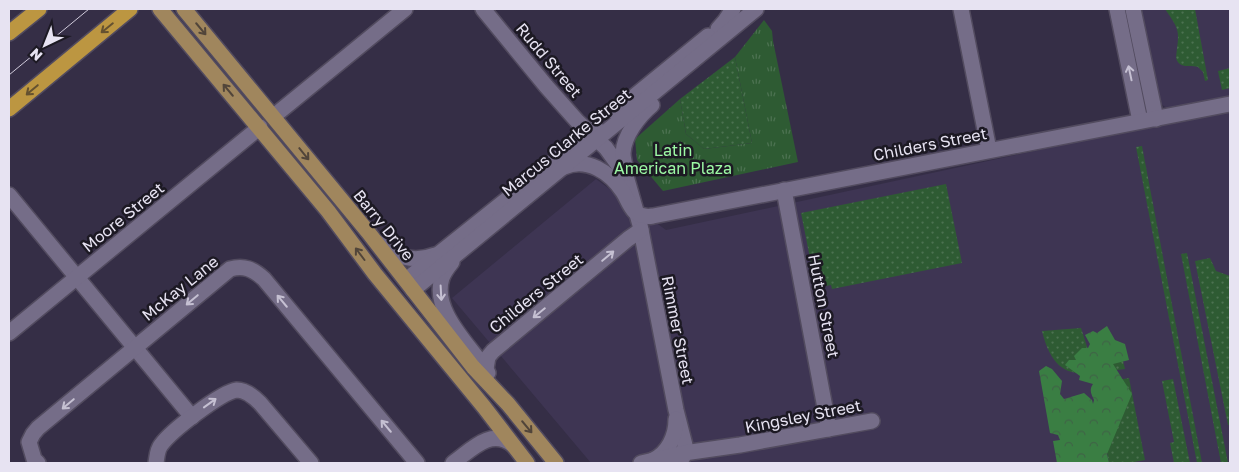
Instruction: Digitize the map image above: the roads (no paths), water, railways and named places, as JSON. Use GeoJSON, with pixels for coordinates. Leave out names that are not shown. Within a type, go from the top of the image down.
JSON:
{"type":"FeatureCollection","features":[{"type":"Feature","properties":{"kind":"highway"},"geometry":{"type":"LineString","coordinates":[[9,33],[38,9]]}},
{"type":"Feature","properties":{"kind":"highway"},"geometry":{"type":"LineString","coordinates":[[9,109],[130,9]]}},
{"type":"Feature","properties":{"kind":"main road"},"geometry":{"type":"LineString","coordinates":[[160,9],[328,211],[375,274],[484,406],[527,463]]}},
{"type":"Feature","properties":{"kind":"main road","name":"Barry Drive"},"geometry":{"type":"LineString","coordinates":[[184,9],[274,116],[473,366],[508,404],[556,463]]}},
{"type":"Feature","properties":{"kind":"main road","name":"Marcus Clarke Street"},"geometry":{"type":"LineString","coordinates":[[394,296],[409,285]]}},
{"type":"Feature","properties":{"kind":"street"},"geometry":{"type":"LineString","coordinates":[[274,116],[405,9]]}},
{"type":"Feature","properties":{"kind":"street","name":"Rudd Street"},"geometry":{"type":"LineString","coordinates":[[483,9],[546,86],[594,136]]}},
{"type":"Feature","properties":{"kind":"street"},"geometry":{"type":"LineString","coordinates":[[718,29],[733,9]]}},
{"type":"Feature","properties":{"kind":"street","name":"Marcus Clarke Street"},"geometry":{"type":"LineString","coordinates":[[409,285],[460,250],[564,167],[594,136],[685,54],[744,9]]}},
{"type":"Feature","properties":{"kind":"street","name":"Marcus Clarke Street"},"geometry":{"type":"LineString","coordinates":[[409,285],[438,254],[594,136],[756,9]]}},
{"type":"Feature","properties":{"kind":"street","name":"Marcus Clarke Street"},"geometry":{"type":"LineString","coordinates":[[630,185],[623,155],[628,138],[640,117],[646,110],[761,17],[767,9]]}},
{"type":"Feature","properties":{"kind":"street"},"geometry":{"type":"LineString","coordinates":[[961,9],[989,150]]}},
{"type":"Feature","properties":{"kind":"street"},"geometry":{"type":"LineString","coordinates":[[1117,9],[1140,121]]}},
{"type":"Feature","properties":{"kind":"street"},"geometry":{"type":"LineString","coordinates":[[1133,9],[1156,119]]}},
{"type":"Feature","properties":{"kind":"street","name":"Childers Street"},"geometry":{"type":"LineString","coordinates":[[638,214],[653,216],[1230,104]]}},
{"type":"Feature","properties":{"kind":"street","name":"Moore Street"},"geometry":{"type":"LineString","coordinates":[[9,333],[260,127]]}},
{"type":"Feature","properties":{"kind":"street","name":"Rimmer Street"},"geometry":{"type":"LineString","coordinates":[[594,136],[620,166],[640,200],[653,208],[666,211],[679,210]]}},
{"type":"Feature","properties":{"kind":"street","name":"Rimmer Street"},"geometry":{"type":"LineString","coordinates":[[564,167],[575,163],[592,166],[605,173],[622,190],[630,206],[638,214]]}},
{"type":"Feature","properties":{"kind":"street","name":"Rimmer Street"},"geometry":{"type":"LineString","coordinates":[[630,185],[638,214],[676,410],[685,445],[680,460]]}},
{"type":"Feature","properties":{"kind":"street","name":"Hutton Street"},"geometry":{"type":"LineString","coordinates":[[784,190],[829,429]]}},
{"type":"Feature","properties":{"kind":"street"},"geometry":{"type":"LineString","coordinates":[[9,195],[192,417]]}},
{"type":"Feature","properties":{"kind":"street","name":"Childers Street"},"geometry":{"type":"LineString","coordinates":[[486,369],[488,356],[493,351],[641,230]]}},
{"type":"Feature","properties":{"kind":"street"},"geometry":{"type":"LineString","coordinates":[[373,239],[391,253],[405,258],[428,258],[438,254]]}},
{"type":"Feature","properties":{"kind":"street"},"geometry":{"type":"LineString","coordinates":[[460,250],[442,279],[440,298],[447,317],[486,369],[508,404]]}},
{"type":"Feature","properties":{"kind":"street","name":"McKay Lane"},"geometry":{"type":"LineString","coordinates":[[38,463],[34,458],[29,442],[32,434],[230,268],[238,266],[246,267],[264,279],[417,463]]}},
{"type":"Feature","properties":{"kind":"street"},"geometry":{"type":"LineString","coordinates":[[156,463],[161,445],[192,417],[216,398],[228,392],[239,390],[251,395],[260,403],[311,463]]}},
{"type":"Feature","properties":{"kind":"street"},"geometry":{"type":"LineString","coordinates":[[476,446],[487,431],[488,416],[484,406]]}},
{"type":"Feature","properties":{"kind":"street"},"geometry":{"type":"LineString","coordinates":[[644,463],[656,458],[666,450],[675,431],[676,410]]}},
{"type":"Feature","properties":{"kind":"street","name":"Kingsley Street"},"geometry":{"type":"LineString","coordinates":[[644,463],[680,460],[740,446],[872,421]]}},
{"type":"Feature","properties":{"kind":"street"},"geometry":{"type":"LineString","coordinates":[[453,463],[476,446],[493,437],[505,439],[513,445]]}},
{"type":"Feature","properties":{"kind":"tram line"},"geometry":{"type":"LineString","coordinates":[[9,75],[89,9]]}},
{"type":"Feature","properties":{"kind":"park label","name":"Latin American Plaza"},"geometry":{"type":"Point","coordinates":[673,159]}}]}
